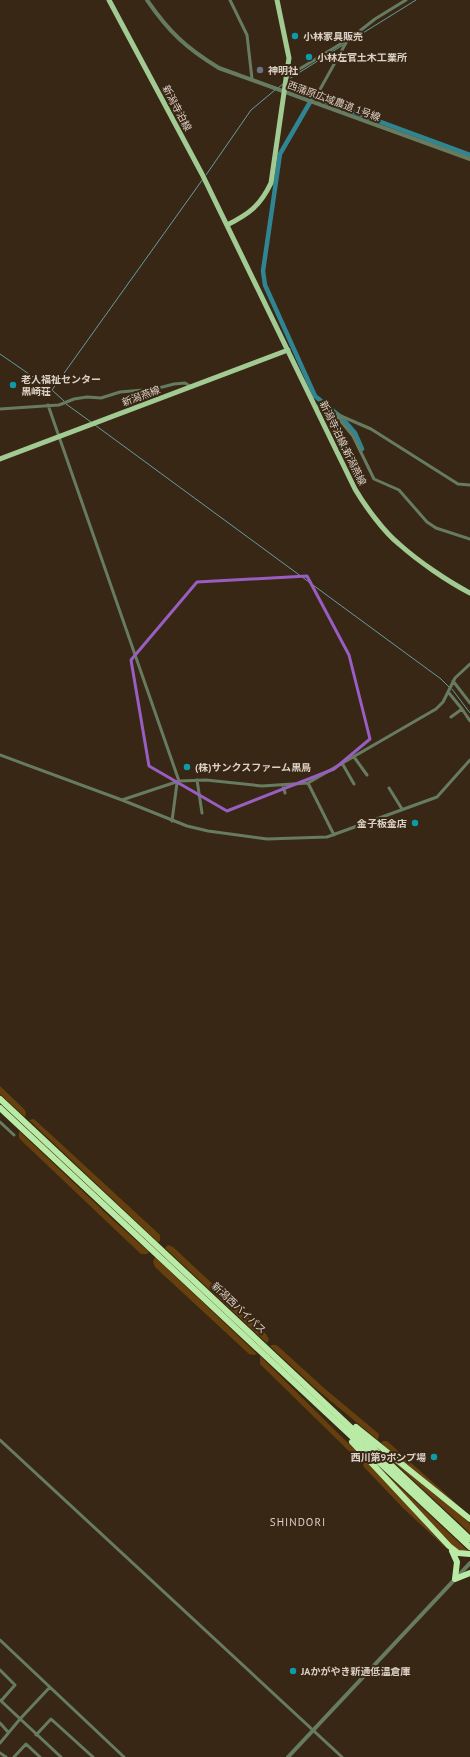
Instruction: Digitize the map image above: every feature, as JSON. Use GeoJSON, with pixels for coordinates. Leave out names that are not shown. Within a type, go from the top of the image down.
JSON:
{"type":"FeatureCollection","features":[{"type":"Feature","properties":{"kind":"highway","name":"新潟西バイパス"},"geometry":{"type":"LineString","coordinates":[[0,1099],[320,1403]]}},
{"type":"Feature","properties":{"kind":"highway","name":"新潟西バイパス"},"geometry":{"type":"LineString","coordinates":[[0,1108],[461,1534]]}},
{"type":"Feature","properties":{"kind":"highway"},"geometry":{"type":"LineString","coordinates":[[320,1403],[470,1519]]}},
{"type":"Feature","properties":{"kind":"highway"},"geometry":{"type":"LineString","coordinates":[[320,1403],[449,1546],[458,1553],[470,1554]]}},
{"type":"Feature","properties":{"kind":"highway"},"geometry":{"type":"LineString","coordinates":[[457,1508],[470,1523]]}},
{"type":"Feature","properties":{"kind":"highway"},"geometry":{"type":"LineString","coordinates":[[461,1534],[470,1539]]}},
{"type":"Feature","properties":{"kind":"highway"},"geometry":{"type":"LineString","coordinates":[[461,1534],[470,1547]]}},
{"type":"Feature","properties":{"kind":"highway"},"geometry":{"type":"LineString","coordinates":[[449,1546],[457,1562],[455,1578],[470,1573]]}},
{"type":"Feature","properties":{"kind":"main road","name":"新潟寺泊線"},"geometry":{"type":"LineString","coordinates":[[109,0],[202,174],[288,350]]}},
{"type":"Feature","properties":{"kind":"main road"},"geometry":{"type":"LineString","coordinates":[[227,225],[244,217],[256,207],[264,197],[271,183],[289,58],[277,0]]}},
{"type":"Feature","properties":{"kind":"main road","name":"新潟燕線"},"geometry":{"type":"LineString","coordinates":[[0,459],[89,424],[288,350]]}},
{"type":"Feature","properties":{"kind":"main road","name":"新潟寺泊線;新潟燕線"},"geometry":{"type":"LineString","coordinates":[[288,350],[355,489],[390,535],[399,544],[427,565],[470,593]]}},
{"type":"Feature","properties":{"kind":"street","name":"西蒲原広域農道 1号線"},"geometry":{"type":"LineString","coordinates":[[147,0],[171,32],[187,47],[219,68],[470,160]]}},
{"type":"Feature","properties":{"kind":"street"},"geometry":{"type":"LineString","coordinates":[[230,0],[248,35],[252,79]]}},
{"type":"Feature","properties":{"kind":"street"},"geometry":{"type":"LineString","coordinates":[[313,102],[347,41],[375,19],[406,0]]}},
{"type":"Feature","properties":{"kind":"street"},"geometry":{"type":"LineString","coordinates":[[287,77],[353,36]]}},
{"type":"Feature","properties":{"kind":"street"},"geometry":{"type":"LineString","coordinates":[[0,409],[48,406],[61,404],[68,400],[87,397],[101,398],[120,392],[155,389],[174,384],[185,383],[191,387]]}},
{"type":"Feature","properties":{"kind":"street"},"geometry":{"type":"LineString","coordinates":[[48,406],[179,781],[177,783],[172,821]]}},
{"type":"Feature","properties":{"kind":"street"},"geometry":{"type":"LineString","coordinates":[[315,406],[320,406],[371,429],[458,484],[470,485]]}},
{"type":"Feature","properties":{"kind":"street"},"geometry":{"type":"LineString","coordinates":[[335,414],[353,436],[374,479],[399,490],[426,522],[436,528],[470,539]]}},
{"type":"Feature","properties":{"kind":"street"},"geometry":{"type":"LineString","coordinates":[[122,800],[179,781],[197,780],[248,785],[283,786],[308,783],[436,709],[443,702],[460,672],[470,664]]}},
{"type":"Feature","properties":{"kind":"street"},"geometry":{"type":"LineString","coordinates":[[453,682],[470,703]]}},
{"type":"Feature","properties":{"kind":"street"},"geometry":{"type":"LineString","coordinates":[[449,692],[470,721]]}},
{"type":"Feature","properties":{"kind":"street"},"geometry":{"type":"LineString","coordinates":[[451,717],[462,708]]}},
{"type":"Feature","properties":{"kind":"street"},"geometry":{"type":"LineString","coordinates":[[0,755],[122,800],[172,821],[208,831],[267,839],[328,837],[439,796],[470,760]]}},
{"type":"Feature","properties":{"kind":"street"},"geometry":{"type":"LineString","coordinates":[[354,757],[367,775]]}},
{"type":"Feature","properties":{"kind":"street"},"geometry":{"type":"LineString","coordinates":[[342,763],[354,784]]}},
{"type":"Feature","properties":{"kind":"street"},"geometry":{"type":"LineString","coordinates":[[197,780],[202,813]]}},
{"type":"Feature","properties":{"kind":"street"},"geometry":{"type":"LineString","coordinates":[[308,783],[334,835]]}},
{"type":"Feature","properties":{"kind":"street"},"geometry":{"type":"LineString","coordinates":[[283,786],[286,793]]}},
{"type":"Feature","properties":{"kind":"street"},"geometry":{"type":"LineString","coordinates":[[389,788],[402,809]]}},
{"type":"Feature","properties":{"kind":"street"},"geometry":{"type":"LineString","coordinates":[[0,1122],[14,1135]]}},
{"type":"Feature","properties":{"kind":"street"},"geometry":{"type":"LineString","coordinates":[[0,1440],[342,1757]]}},
{"type":"Feature","properties":{"kind":"street"},"geometry":{"type":"LineString","coordinates":[[288,1757],[470,1563]]}},
{"type":"Feature","properties":{"kind":"street"},"geometry":{"type":"LineString","coordinates":[[0,1640],[124,1757]]}},
{"type":"Feature","properties":{"kind":"street"},"geometry":{"type":"LineString","coordinates":[[0,1670],[16,1685],[0,1701],[61,1757]]}},
{"type":"Feature","properties":{"kind":"street"},"geometry":{"type":"LineString","coordinates":[[0,1743],[20,1718],[50,1688]]}},
{"type":"Feature","properties":{"kind":"street"},"geometry":{"type":"LineString","coordinates":[[36,1735],[51,1719],[93,1757]]}},
{"type":"Feature","properties":{"kind":"street"},"geometry":{"type":"LineString","coordinates":[[0,1723],[8,1732]]}},
{"type":"Feature","properties":{"kind":"street"},"geometry":{"type":"LineString","coordinates":[[14,1757],[26,1744],[40,1757]]}},
{"type":"Feature","properties":{"kind":"street"},"geometry":{"type":"LineString","coordinates":[[0,1753],[6,1757]]}},
{"type":"Feature","properties":{"kind":"highlighted area"},"geometry":{"type":"Polygon","coordinates":[[[307,576],[349,655],[370,739],[334,769],[227,811],[149,766],[131,660],[197,582],[307,576]]]}},
{"type":"Feature","properties":{"kind":"shaded area"},"geometry":{"type":"Polygon","coordinates":[[[0,1086],[25,1110],[25,1117],[0,1094],[0,1086]]]}},
{"type":"Feature","properties":{"kind":"shaded area"},"geometry":{"type":"Polygon","coordinates":[[[34,1119],[160,1235],[160,1241],[158,1242],[29,1120],[34,1119]]]}},
{"type":"Feature","properties":{"kind":"shaded area"},"geometry":{"type":"Polygon","coordinates":[[[19,1131],[149,1252],[147,1254],[141,1254],[19,1138],[19,1131]]]}},
{"type":"Feature","properties":{"kind":"shaded area"},"geometry":{"type":"Polygon","coordinates":[[[168,1245],[173,1247],[266,1334],[269,1340],[267,1343],[165,1248],[168,1245]]]}},
{"type":"Feature","properties":{"kind":"shaded area"},"geometry":{"type":"Polygon","coordinates":[[[155,1257],[257,1354],[249,1354],[155,1267],[153,1262],[155,1257]]]}},
{"type":"Feature","properties":{"kind":"shaded area"},"geometry":{"type":"Polygon","coordinates":[[[276,1345],[280,1348],[324,1388],[379,1434],[378,1440],[315,1388],[270,1346],[276,1345]]]}},
{"type":"Feature","properties":{"kind":"shaded area"},"geometry":{"type":"Polygon","coordinates":[[[260,1356],[362,1457],[355,1457],[260,1364],[260,1356]]]}},
{"type":"Feature","properties":{"kind":"shaded area"},"geometry":{"type":"Polygon","coordinates":[[[383,1441],[387,1441],[470,1516],[381,1443],[383,1441]]]}},
{"type":"Feature","properties":{"kind":"shaded area"},"geometry":{"type":"Polygon","coordinates":[[[385,1454],[454,1508],[470,1524],[470,1533],[385,1454]]]}},
{"type":"Feature","properties":{"kind":"shaded area"},"geometry":{"type":"Polygon","coordinates":[[[365,1459],[447,1549],[403,1508],[363,1466],[365,1459]]]}},
{"type":"Feature","properties":{"kind":"shaded area"},"geometry":{"type":"Polygon","coordinates":[[[380,1468],[469,1552],[462,1552],[453,1548],[380,1468]]]}},
{"type":"Feature","properties":{"kind":"waterway"},"geometry":{"type":"LineString","coordinates":[[350,41],[416,0]]}},
{"type":"Feature","properties":{"kind":"waterway"},"geometry":{"type":"LineString","coordinates":[[289,79],[343,45]]}},
{"type":"Feature","properties":{"kind":"waterway"},"geometry":{"type":"LineString","coordinates":[[278,88],[283,84]]}},
{"type":"Feature","properties":{"kind":"waterway"},"geometry":{"type":"LineString","coordinates":[[206,175],[251,110],[275,90]]}},
{"type":"Feature","properties":{"kind":"waterway"},"geometry":{"type":"LineString","coordinates":[[362,449],[355,433],[342,418],[315,396],[265,285],[263,271],[280,154],[313,97],[470,155]]}},
{"type":"Feature","properties":{"kind":"waterway"},"geometry":{"type":"LineString","coordinates":[[52,390],[203,179]]}},
{"type":"Feature","properties":{"kind":"waterway"},"geometry":{"type":"LineString","coordinates":[[0,354],[52,390],[64,401]]}},
{"type":"Feature","properties":{"kind":"waterway"},"geometry":{"type":"LineString","coordinates":[[66,404],[91,422]]}},
{"type":"Feature","properties":{"kind":"waterway"},"geometry":{"type":"LineString","coordinates":[[95,425],[441,679],[449,687]]}},
{"type":"Feature","properties":{"kind":"waterway"},"geometry":{"type":"LineString","coordinates":[[452,689],[470,713]]}},
{"type":"Feature","properties":{"kind":"place","name":"小林家具販売"},"geometry":{"type":"Point","coordinates":[295,36]}},
{"type":"Feature","properties":{"kind":"place","name":"小林左官土木工業所"},"geometry":{"type":"Point","coordinates":[309,57]}},
{"type":"Feature","properties":{"kind":"place","name":"神明社"},"geometry":{"type":"Point","coordinates":[260,70]}},
{"type":"Feature","properties":{"kind":"place","name":"老人福祉センター 黒崎荘"},"geometry":{"type":"Point","coordinates":[13,385]}},
{"type":"Feature","properties":{"kind":"place","name":"(株)サンクスファーム黒鳥"},"geometry":{"type":"Point","coordinates":[187,767]}},
{"type":"Feature","properties":{"kind":"place","name":"金子板金店"},"geometry":{"type":"Point","coordinates":[415,823]}},
{"type":"Feature","properties":{"kind":"place","name":"西川第9ポンプ場"},"geometry":{"type":"Point","coordinates":[434,1457]}},
{"type":"Feature","properties":{"kind":"place","name":"JAかがやき新通低温倉庫"},"geometry":{"type":"Point","coordinates":[293,1671]}},
{"type":"Feature","properties":{"kind":"district","name":"SHINDORI"},"geometry":{"type":"Point","coordinates":[298,1522]}}]}
